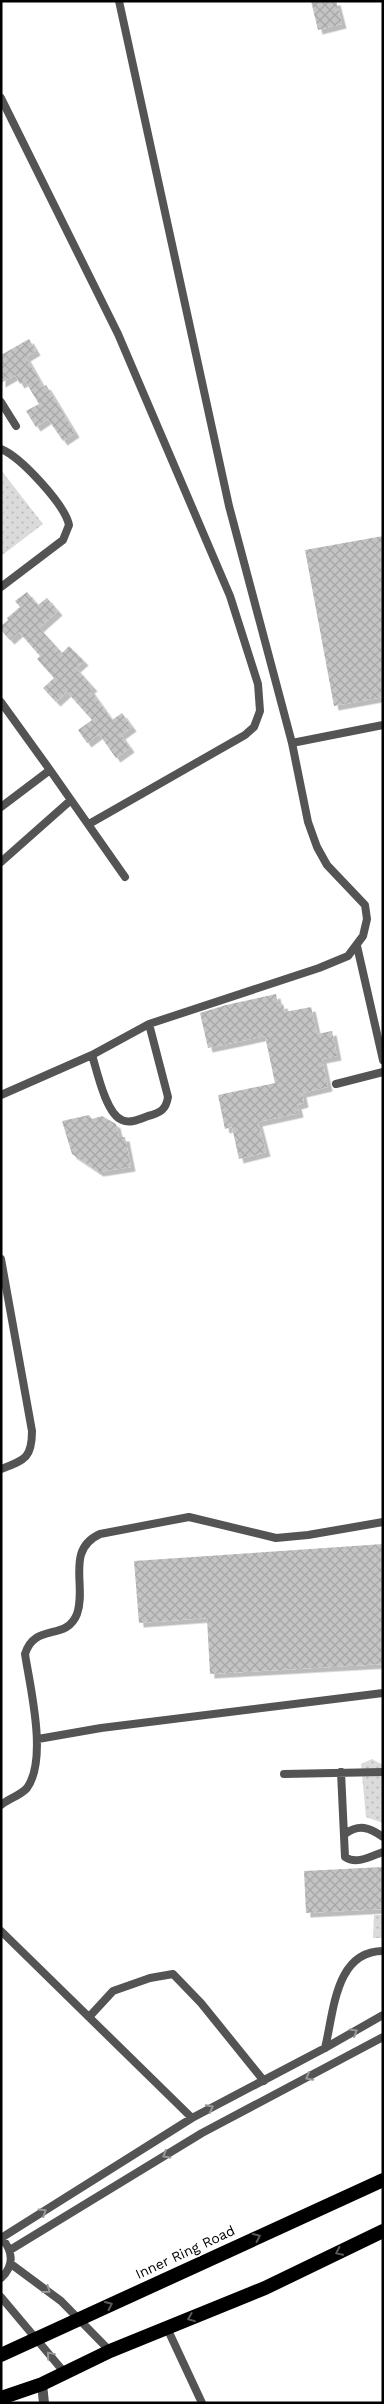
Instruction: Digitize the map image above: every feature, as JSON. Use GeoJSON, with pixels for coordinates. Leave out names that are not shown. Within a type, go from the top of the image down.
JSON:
{"type":"FeatureCollection","features":[{"type":"Feature","properties":{"kind":"highway","name":"Inner Ring Road"},"geometry":{"type":"LineString","coordinates":[[1,2355],[383,2180]]}},
{"type":"Feature","properties":{"kind":"highway"},"geometry":{"type":"LineString","coordinates":[[1,2398],[42,2384],[110,2351],[265,2288],[383,2231]]}},
{"type":"Feature","properties":{"kind":"street"},"geometry":{"type":"LineString","coordinates":[[42,2384],[44,2403]]}},
{"type":"Feature","properties":{"kind":"lane"},"geometry":{"type":"LineString","coordinates":[[1,1095],[92,1055],[149,1024],[319,968],[348,956],[358,946],[363,936],[367,919],[364,905],[327,865],[317,847],[308,822],[292,743],[229,506],[119,1]]}},
{"type":"Feature","properties":{"kind":"lane"},"geometry":{"type":"LineString","coordinates":[[1,98],[118,334],[230,596],[258,684],[260,711],[254,727],[245,735],[89,824]]}},
{"type":"Feature","properties":{"kind":"lane"},"geometry":{"type":"LineString","coordinates":[[1,402],[16,426]]}},
{"type":"Feature","properties":{"kind":"lane"},"geometry":{"type":"LineString","coordinates":[[1,449],[8,452],[37,478],[65,514],[69,525],[64,540],[1,587]]}},
{"type":"Feature","properties":{"kind":"lane"},"geometry":{"type":"LineString","coordinates":[[1,702],[125,877]]}},
{"type":"Feature","properties":{"kind":"lane"},"geometry":{"type":"LineString","coordinates":[[292,743],[383,725]]}},
{"type":"Feature","properties":{"kind":"lane"},"geometry":{"type":"LineString","coordinates":[[1,807],[50,770]]}},
{"type":"Feature","properties":{"kind":"lane"},"geometry":{"type":"LineString","coordinates":[[1,862],[71,800]]}},
{"type":"Feature","properties":{"kind":"lane"},"geometry":{"type":"LineString","coordinates":[[358,946],[383,1060]]}},
{"type":"Feature","properties":{"kind":"lane"},"geometry":{"type":"LineString","coordinates":[[92,1055],[113,1114],[122,1120],[130,1122],[161,1112],[167,1106],[168,1097],[149,1024]]}},
{"type":"Feature","properties":{"kind":"lane"},"geometry":{"type":"LineString","coordinates":[[336,1084],[383,1072]]}},
{"type":"Feature","properties":{"kind":"lane"},"geometry":{"type":"LineString","coordinates":[[1,1260],[32,1431],[32,1446],[29,1455],[24,1460],[1,1469]]}},
{"type":"Feature","properties":{"kind":"lane"},"geometry":{"type":"LineString","coordinates":[[1,1805],[26,1788],[31,1780],[38,1739],[25,1654],[31,1640],[66,1628],[74,1622],[79,1604],[80,1560],[83,1548],[89,1539],[100,1534],[190,1517],[276,1538],[308,1535],[383,1522]]}},
{"type":"Feature","properties":{"kind":"lane"},"geometry":{"type":"LineString","coordinates":[[38,1739],[101,1728],[383,1693]]}},
{"type":"Feature","properties":{"kind":"lane"},"geometry":{"type":"LineString","coordinates":[[341,1772],[345,1857],[350,1860],[359,1860],[383,1852]]}},
{"type":"Feature","properties":{"kind":"lane"},"geometry":{"type":"LineString","coordinates":[[284,1774],[383,1772]]}},
{"type":"Feature","properties":{"kind":"lane"},"geometry":{"type":"LineString","coordinates":[[345,1834],[355,1827],[367,1827],[383,1837]]}},
{"type":"Feature","properties":{"kind":"lane"},"geometry":{"type":"LineString","coordinates":[[1,1931],[192,2118]]}},
{"type":"Feature","properties":{"kind":"lane"},"geometry":{"type":"LineString","coordinates":[[325,2048],[340,1983],[347,1968],[364,1953],[383,1951]]}},
{"type":"Feature","properties":{"kind":"lane"},"geometry":{"type":"LineString","coordinates":[[89,2017],[113,1991],[150,1978],[173,1974],[201,2003],[264,2082]]}},
{"type":"Feature","properties":{"kind":"lane"},"geometry":{"type":"LineString","coordinates":[[1,2278],[11,2264],[10,2250],[1,2238],[192,2118],[264,2082],[383,2015]]}},
{"type":"Feature","properties":{"kind":"lane"},"geometry":{"type":"LineString","coordinates":[[10,2250],[202,2133],[383,2037]]}},
{"type":"Feature","properties":{"kind":"lane"},"geometry":{"type":"LineString","coordinates":[[11,2264],[61,2301],[110,2351]]}},
{"type":"Feature","properties":{"kind":"lane"},"geometry":{"type":"LineString","coordinates":[[1,2296],[64,2372]]}},
{"type":"Feature","properties":{"kind":"lane"},"geometry":{"type":"LineString","coordinates":[[167,2328],[202,2403]]}},
{"type":"Feature","properties":{"kind":"shaded area"},"geometry":{"type":"Polygon","coordinates":[[[1,470],[43,524],[1,556],[1,470]]]}},
{"type":"Feature","properties":{"kind":"shaded area"},"geometry":{"type":"Polygon","coordinates":[[[372,1759],[383,1765],[383,1823],[366,1817],[361,1764],[372,1759]]]}},
{"type":"Feature","properties":{"kind":"shaded area"},"geometry":{"type":"Polygon","coordinates":[[[374,1915],[383,1915],[383,1938],[373,1938],[374,1915]]]}},
{"type":"Feature","properties":{"kind":"building"},"geometry":{"type":"Polygon","coordinates":[[[311,1],[336,1],[342,24],[318,30],[311,1]]]}},
{"type":"Feature","properties":{"kind":"building"},"geometry":{"type":"Polygon","coordinates":[[[29,339],[36,351],[26,357],[43,387],[46,385],[75,433],[63,441],[48,419],[36,427],[26,411],[39,404],[25,381],[20,384],[15,375],[1,383],[1,355],[29,339]]]}},
{"type":"Feature","properties":{"kind":"building"},"geometry":{"type":"Polygon","coordinates":[[[383,536],[383,697],[334,706],[305,550],[383,536]]]}},
{"type":"Feature","properties":{"kind":"building"},"geometry":{"type":"Polygon","coordinates":[[[27,592],[38,605],[47,598],[58,611],[39,628],[62,653],[69,646],[84,661],[76,668],[93,687],[90,689],[112,720],[122,713],[132,727],[121,735],[130,748],[116,758],[99,734],[87,743],[78,730],[92,720],[67,692],[56,702],[43,688],[54,678],[37,659],[40,656],[19,632],[10,640],[1,630],[1,626],[8,620],[7,618],[20,607],[15,601],[27,592]]]}},
{"type":"Feature","properties":{"kind":"building"},"geometry":{"type":"Polygon","coordinates":[[[276,994],[278,1005],[283,1004],[285,1012],[311,1007],[317,1034],[332,1031],[337,1056],[322,1059],[328,1087],[302,1093],[304,1103],[297,1105],[299,1113],[258,1122],[266,1152],[239,1159],[232,1127],[225,1129],[218,1095],[275,1083],[265,1036],[208,1048],[200,1013],[276,994]]]}},
{"type":"Feature","properties":{"kind":"building"},"geometry":{"type":"Polygon","coordinates":[[[89,1115],[92,1119],[102,1116],[116,1124],[119,1137],[125,1137],[131,1167],[99,1172],[72,1154],[62,1121],[89,1115]]]}},
{"type":"Feature","properties":{"kind":"building"},"geometry":{"type":"Polygon","coordinates":[[[383,1544],[383,1664],[210,1674],[207,1618],[139,1623],[134,1561],[383,1544]]]}},
{"type":"Feature","properties":{"kind":"building"},"geometry":{"type":"Polygon","coordinates":[[[383,1867],[383,1909],[306,1913],[304,1871],[383,1867]]]}}]}
